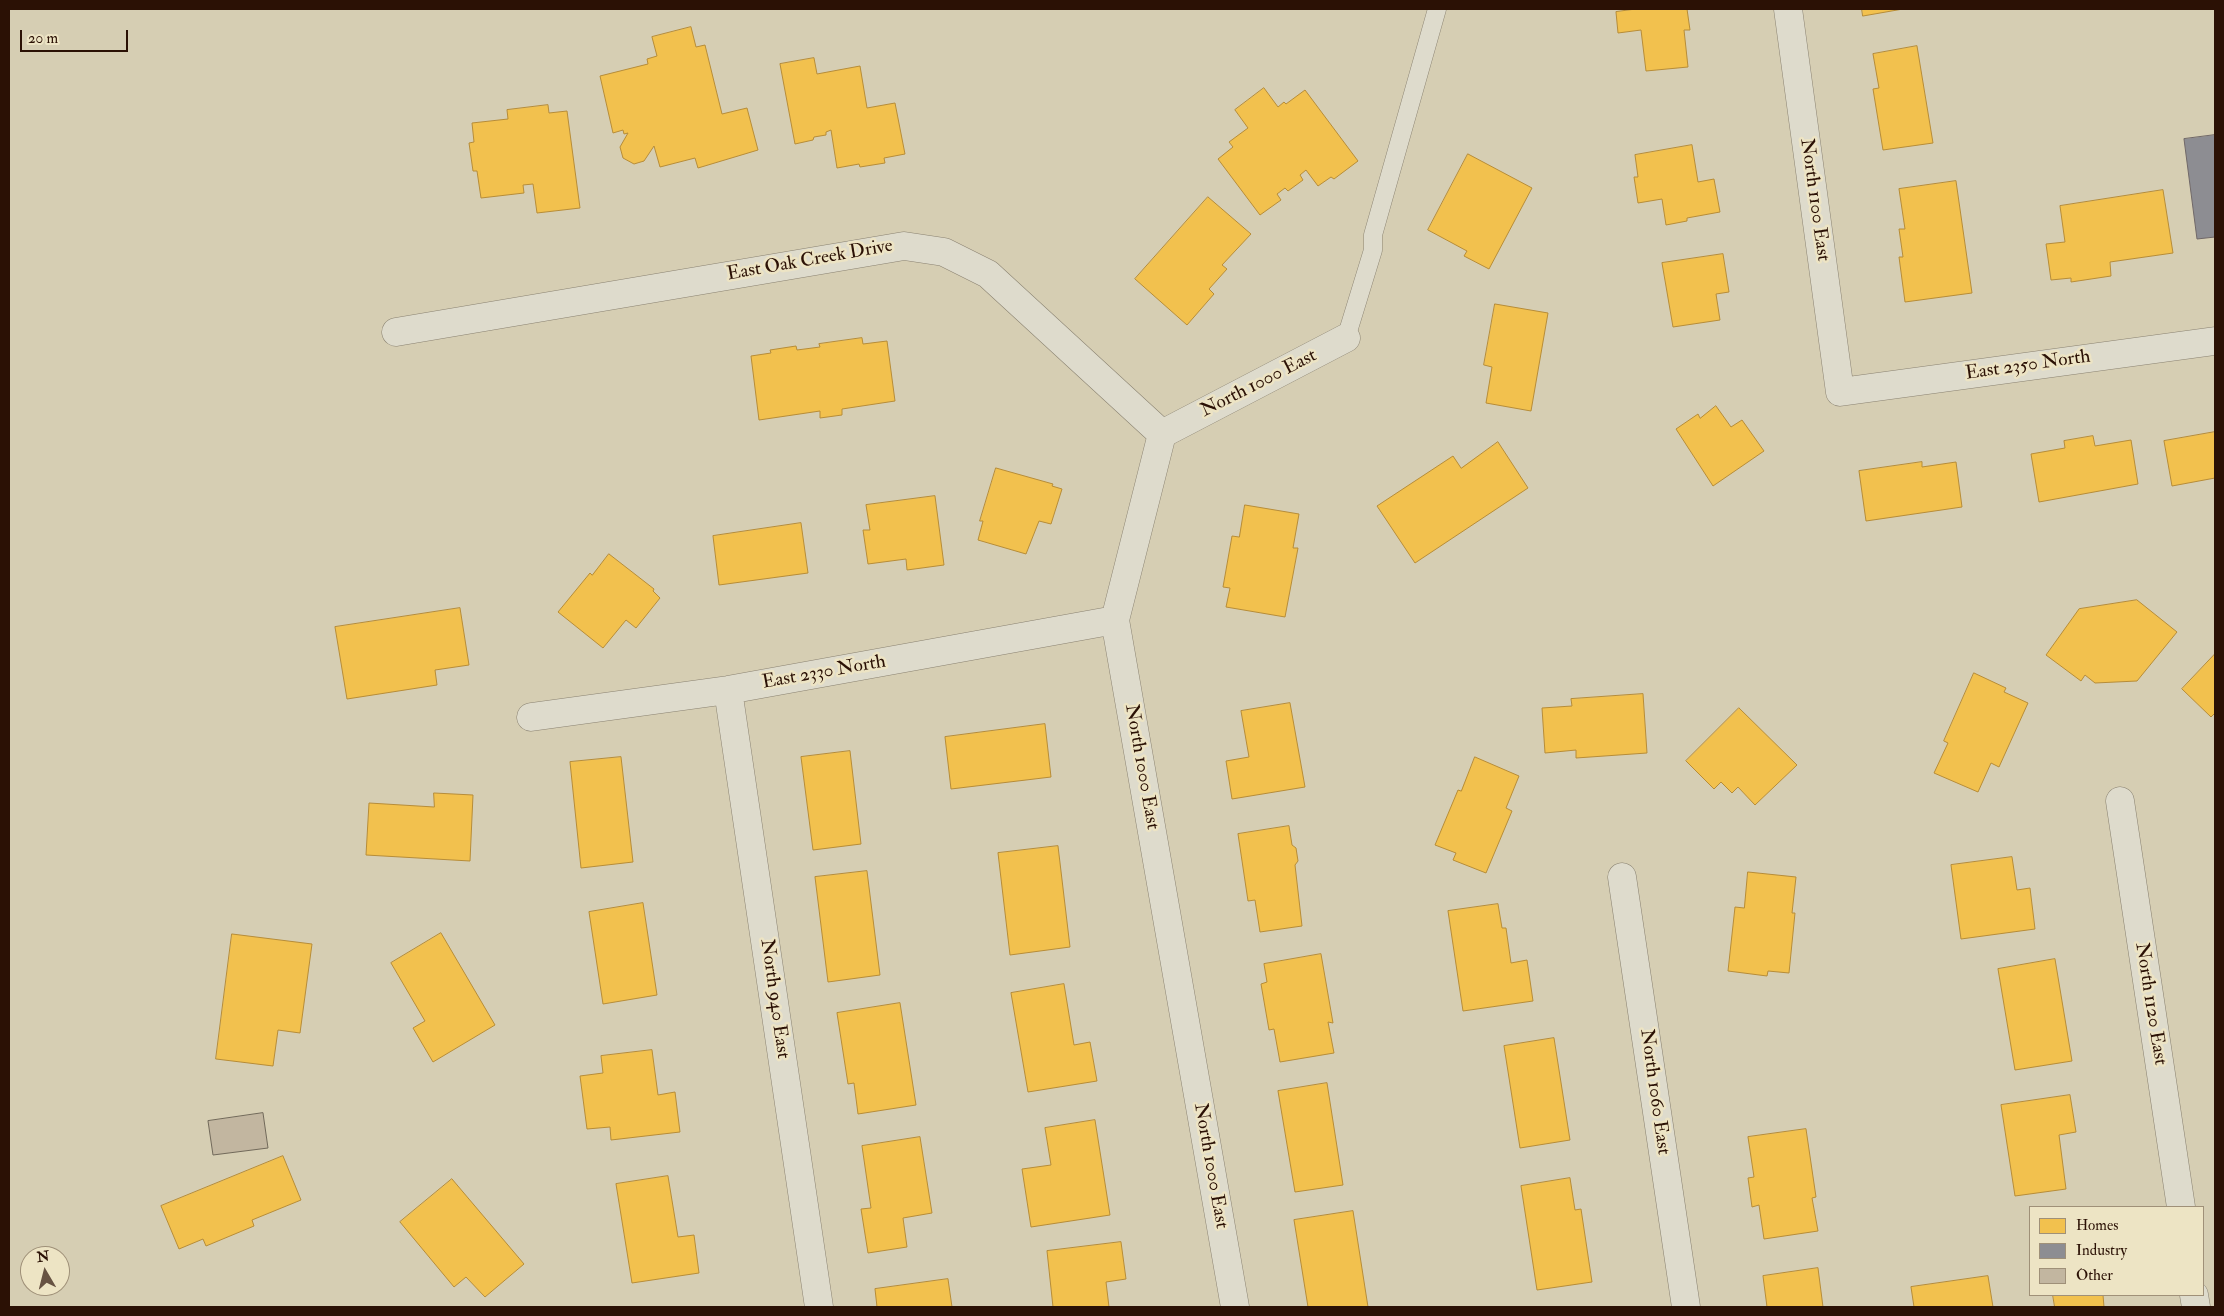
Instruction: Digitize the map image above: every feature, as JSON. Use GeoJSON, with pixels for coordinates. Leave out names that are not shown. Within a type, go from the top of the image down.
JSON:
{"type":"FeatureCollection","features":[{"type":"Feature","properties":{"kind":"street","name":"North 1100 East"},"geometry":{"type":"LineString","coordinates":[[1788,9],[1840,392]]}},
{"type":"Feature","properties":{"kind":"street","name":"East Oak Creek Drive"},"geometry":{"type":"LineString","coordinates":[[396,332],[904,246],[944,252],[988,274],[1162,434]]}},
{"type":"Feature","properties":{"kind":"street","name":"North 1000 East"},"geometry":{"type":"LineString","coordinates":[[1235,1307],[1115,620],[1162,434],[1346,338]]}},
{"type":"Feature","properties":{"kind":"street","name":"East 2350 North"},"geometry":{"type":"LineString","coordinates":[[1840,392],[2215,341]]}},
{"type":"Feature","properties":{"kind":"street","name":"East 2330 North"},"geometry":{"type":"LineString","coordinates":[[531,717],[728,690],[1115,620]]}},
{"type":"Feature","properties":{"kind":"street","name":"North 940 East"},"geometry":{"type":"LineString","coordinates":[[728,690],[820,1307]]}},
{"type":"Feature","properties":{"kind":"street","name":"North 1120 East"},"geometry":{"type":"LineString","coordinates":[[2120,801],[2181,1206]]}},
{"type":"Feature","properties":{"kind":"street","name":"North 1060 East"},"geometry":{"type":"LineString","coordinates":[[1622,877],[1686,1307]]}},
{"type":"Feature","properties":{"kind":"lane"},"geometry":{"type":"LineString","coordinates":[[1346,338],[1373,250],[1374,235],[1436,9]]}},
{"type":"Feature","properties":{"kind":"building: Homes"},"geometry":{"type":"Polygon","coordinates":[[[1636,9],[1687,9],[1690,30],[1684,30],[1688,67],[1646,71],[1641,30],[1618,33],[1616,12],[1636,9]]]}},
{"type":"Feature","properties":{"kind":"building: Homes"},"geometry":{"type":"Polygon","coordinates":[[[1862,9],[1903,9],[1863,16],[1862,9]]]}},
{"type":"Feature","properties":{"kind":"building: Homes"},"geometry":{"type":"Polygon","coordinates":[[[691,27],[696,47],[705,45],[722,114],[747,108],[758,150],[698,168],[695,158],[660,167],[654,146],[644,161],[634,164],[623,158],[620,147],[628,133],[624,134],[623,130],[613,133],[600,76],[648,64],[647,59],[657,56],[652,37],[691,27]]]}},
{"type":"Feature","properties":{"kind":"building: Homes"},"geometry":{"type":"Polygon","coordinates":[[[1917,46],[1933,143],[1883,150],[1873,89],[1879,88],[1873,54],[1917,46]]]}},
{"type":"Feature","properties":{"kind":"building: Homes"},"geometry":{"type":"Polygon","coordinates":[[[814,58],[817,74],[860,66],[867,108],[895,103],[905,154],[884,158],[885,163],[860,167],[859,164],[837,168],[831,130],[826,132],[826,135],[795,144],[780,64],[814,58]]]}},
{"type":"Feature","properties":{"kind":"building: Homes"},"geometry":{"type":"Polygon","coordinates":[[[1264,88],[1278,107],[1284,102],[1286,104],[1305,90],[1358,161],[1334,179],[1331,177],[1318,186],[1306,170],[1300,175],[1303,180],[1288,191],[1285,188],[1277,194],[1281,200],[1260,215],[1218,159],[1233,147],[1229,142],[1248,128],[1235,110],[1264,88]]]}},
{"type":"Feature","properties":{"kind":"building: Homes"},"geometry":{"type":"Polygon","coordinates":[[[548,105],[549,113],[567,111],[580,208],[537,213],[533,184],[523,185],[524,193],[481,198],[477,171],[473,171],[469,143],[474,142],[472,123],[508,119],[507,110],[548,105]]]}},
{"type":"Feature","properties":{"kind":"building: Homes"},"geometry":{"type":"Polygon","coordinates":[[[1692,145],[1698,182],[1714,179],[1720,212],[1687,218],[1687,221],[1666,225],[1662,199],[1638,203],[1634,177],[1638,177],[1635,155],[1692,145]]]}},
{"type":"Feature","properties":{"kind":"building: Homes"},"geometry":{"type":"Polygon","coordinates":[[[1468,154],[1532,188],[1489,269],[1464,256],[1467,251],[1428,230],[1468,154]]]}},
{"type":"Feature","properties":{"kind":"building: Homes"},"geometry":{"type":"Polygon","coordinates":[[[1956,181],[1972,293],[1905,302],[1899,257],[1903,257],[1899,229],[1905,229],[1899,189],[1956,181]]]}},
{"type":"Feature","properties":{"kind":"building: Homes"},"geometry":{"type":"Polygon","coordinates":[[[2163,190],[2173,253],[2110,262],[2111,276],[2071,282],[2071,278],[2051,280],[2046,244],[2065,242],[2060,206],[2163,190]]]}},
{"type":"Feature","properties":{"kind":"building: Homes"},"geometry":{"type":"Polygon","coordinates":[[[1208,197],[1251,234],[1222,265],[1227,269],[1209,289],[1214,294],[1187,325],[1135,279],[1208,197]]]}},
{"type":"Feature","properties":{"kind":"building: Homes"},"geometry":{"type":"Polygon","coordinates":[[[1723,254],[1729,292],[1716,294],[1720,320],[1673,327],[1662,263],[1723,254]]]}},
{"type":"Feature","properties":{"kind":"building: Homes"},"geometry":{"type":"Polygon","coordinates":[[[1495,304],[1548,313],[1531,411],[1486,403],[1492,367],[1484,365],[1495,304]]]}},
{"type":"Feature","properties":{"kind":"building: Homes"},"geometry":{"type":"Polygon","coordinates":[[[862,338],[863,344],[887,341],[895,401],[842,409],[842,415],[820,418],[820,411],[759,420],[751,356],[771,353],[770,350],[796,346],[797,350],[820,347],[819,344],[862,338]]]}},
{"type":"Feature","properties":{"kind":"building: Homes"},"geometry":{"type":"Polygon","coordinates":[[[1716,406],[1731,427],[1742,420],[1764,451],[1713,486],[1676,429],[1698,414],[1700,418],[1716,406]]]}},
{"type":"Feature","properties":{"kind":"building: Homes"},"geometry":{"type":"Polygon","coordinates":[[[2215,432],[2215,478],[2172,486],[2164,441],[2215,432]]]}},
{"type":"Feature","properties":{"kind":"building: Homes"},"geometry":{"type":"Polygon","coordinates":[[[2093,436],[2095,446],[2131,440],[2138,484],[2039,502],[2031,454],[2065,448],[2064,441],[2093,436]]]}},
{"type":"Feature","properties":{"kind":"building: Homes"},"geometry":{"type":"Polygon","coordinates":[[[1498,442],[1528,488],[1415,563],[1377,506],[1453,456],[1461,468],[1498,442]]]}},
{"type":"Feature","properties":{"kind":"building: Homes"},"geometry":{"type":"Polygon","coordinates":[[[1922,462],[1922,467],[1956,462],[1962,507],[1866,521],[1859,471],[1922,462]]]}},
{"type":"Feature","properties":{"kind":"building: Homes"},"geometry":{"type":"Polygon","coordinates":[[[996,468],[1053,484],[1052,486],[1062,489],[1051,524],[1039,521],[1026,554],[978,540],[983,521],[980,521],[996,468]]]}},
{"type":"Feature","properties":{"kind":"building: Homes"},"geometry":{"type":"Polygon","coordinates":[[[935,496],[944,565],[907,570],[906,559],[868,564],[863,530],[870,530],[866,505],[935,496]]]}},
{"type":"Feature","properties":{"kind":"building: Homes"},"geometry":{"type":"Polygon","coordinates":[[[1245,505],[1299,514],[1293,548],[1298,548],[1285,617],[1226,607],[1230,588],[1223,587],[1232,536],[1239,537],[1245,505]]]}},
{"type":"Feature","properties":{"kind":"building: Homes"},"geometry":{"type":"Polygon","coordinates":[[[801,523],[808,573],[719,585],[713,536],[801,523]]]}},
{"type":"Feature","properties":{"kind":"building: Homes"},"geometry":{"type":"Polygon","coordinates":[[[609,554],[654,589],[653,591],[660,598],[636,628],[626,620],[603,648],[558,612],[590,573],[592,575],[609,554]]]}},
{"type":"Feature","properties":{"kind":"building: Homes"},"geometry":{"type":"Polygon","coordinates":[[[2137,600],[2177,632],[2137,681],[2095,683],[2085,675],[2081,681],[2046,655],[2079,609],[2137,600]]]}},
{"type":"Feature","properties":{"kind":"building: Homes"},"geometry":{"type":"Polygon","coordinates":[[[460,608],[469,665],[435,670],[437,685],[347,699],[335,627],[460,608]]]}},
{"type":"Feature","properties":{"kind":"building: Homes"},"geometry":{"type":"Polygon","coordinates":[[[2215,654],[2215,713],[2211,717],[2182,689],[2215,654]]]}},
{"type":"Feature","properties":{"kind":"building: Homes"},"geometry":{"type":"Polygon","coordinates":[[[1974,673],[2006,688],[2004,692],[2028,703],[1999,767],[1991,763],[1978,792],[1934,773],[1948,743],[1944,741],[1974,673]]]}},
{"type":"Feature","properties":{"kind":"building: Homes"},"geometry":{"type":"Polygon","coordinates":[[[1643,694],[1647,753],[1576,758],[1576,750],[1545,753],[1542,708],[1572,706],[1571,699],[1643,694]]]}},
{"type":"Feature","properties":{"kind":"building: Homes"},"geometry":{"type":"Polygon","coordinates":[[[1290,703],[1305,787],[1232,799],[1226,761],[1249,757],[1241,711],[1290,703]]]}},
{"type":"Feature","properties":{"kind":"building: Homes"},"geometry":{"type":"Polygon","coordinates":[[[1739,708],[1797,765],[1755,805],[1738,787],[1732,793],[1721,782],[1714,789],[1686,761],[1739,708]]]}},
{"type":"Feature","properties":{"kind":"building: Homes"},"geometry":{"type":"Polygon","coordinates":[[[1045,724],[1051,777],[951,789],[945,737],[1045,724]]]}},
{"type":"Feature","properties":{"kind":"building: Homes"},"geometry":{"type":"Polygon","coordinates":[[[850,751],[861,844],[813,850],[801,757],[850,751]]]}},
{"type":"Feature","properties":{"kind":"building: Homes"},"geometry":{"type":"Polygon","coordinates":[[[621,757],[633,862],[581,868],[570,762],[621,757]]]}},
{"type":"Feature","properties":{"kind":"building: Homes"},"geometry":{"type":"Polygon","coordinates":[[[1475,757],[1519,776],[1506,808],[1512,811],[1486,873],[1453,860],[1456,853],[1435,845],[1458,790],[1461,791],[1475,757]]]}},
{"type":"Feature","properties":{"kind":"building: Homes"},"geometry":{"type":"Polygon","coordinates":[[[434,793],[473,795],[470,861],[366,855],[369,803],[434,807],[434,793]]]}},
{"type":"Feature","properties":{"kind":"building: Homes"},"geometry":{"type":"Polygon","coordinates":[[[1289,826],[1292,845],[1296,848],[1298,861],[1295,865],[1302,926],[1260,932],[1255,900],[1248,901],[1238,834],[1289,826]]]}},
{"type":"Feature","properties":{"kind":"building: Homes"},"geometry":{"type":"Polygon","coordinates":[[[1058,846],[1070,947],[1010,955],[998,853],[1058,846]]]}},
{"type":"Feature","properties":{"kind":"building: Homes"},"geometry":{"type":"Polygon","coordinates":[[[2012,857],[2017,890],[2030,888],[2035,929],[1961,939],[1951,865],[2012,857]]]}},
{"type":"Feature","properties":{"kind":"building: Homes"},"geometry":{"type":"Polygon","coordinates":[[[867,871],[880,975],[828,982],[815,877],[867,871]]]}},
{"type":"Feature","properties":{"kind":"building: Homes"},"geometry":{"type":"Polygon","coordinates":[[[1748,872],[1796,877],[1792,913],[1795,913],[1789,973],[1768,971],[1767,976],[1728,971],[1735,907],[1744,908],[1748,872]]]}},
{"type":"Feature","properties":{"kind":"building: Homes"},"geometry":{"type":"Polygon","coordinates":[[[643,903],[657,995],[603,1004],[589,912],[643,903]]]}},
{"type":"Feature","properties":{"kind":"building: Homes"},"geometry":{"type":"Polygon","coordinates":[[[1498,904],[1502,928],[1506,928],[1511,963],[1527,960],[1533,1001],[1463,1011],[1448,911],[1498,904]]]}},
{"type":"Feature","properties":{"kind":"building: Homes"},"geometry":{"type":"Polygon","coordinates":[[[441,933],[495,1025],[433,1062],[413,1028],[425,1021],[391,963],[441,933]]]}},
{"type":"Feature","properties":{"kind":"building: Homes"},"geometry":{"type":"Polygon","coordinates":[[[232,934],[312,944],[300,1033],[278,1030],[273,1066],[216,1059],[232,934]]]}},
{"type":"Feature","properties":{"kind":"building: Homes"},"geometry":{"type":"Polygon","coordinates":[[[1321,954],[1333,1023],[1328,1022],[1334,1053],[1280,1062],[1274,1029],[1269,1030],[1261,984],[1267,982],[1264,964],[1321,954]]]}},
{"type":"Feature","properties":{"kind":"building: Homes"},"geometry":{"type":"Polygon","coordinates":[[[2055,959],[2072,1061],[2015,1070],[1998,969],[2055,959]]]}},
{"type":"Feature","properties":{"kind":"building: Homes"},"geometry":{"type":"Polygon","coordinates":[[[1064,984],[1074,1045],[1090,1042],[1097,1081],[1028,1092],[1011,993],[1064,984]]]}},
{"type":"Feature","properties":{"kind":"building: Homes"},"geometry":{"type":"Polygon","coordinates":[[[900,1003],[916,1105],[858,1114],[854,1083],[848,1084],[837,1013],[900,1003]]]}},
{"type":"Feature","properties":{"kind":"building: Homes"},"geometry":{"type":"Polygon","coordinates":[[[1554,1038],[1570,1140],[1520,1148],[1504,1046],[1554,1038]]]}},
{"type":"Feature","properties":{"kind":"building: Homes"},"geometry":{"type":"Polygon","coordinates":[[[652,1050],[658,1095],[675,1092],[680,1132],[611,1140],[610,1127],[587,1129],[580,1076],[603,1073],[601,1056],[652,1050]]]}},
{"type":"Feature","properties":{"kind":"building: Homes"},"geometry":{"type":"Polygon","coordinates":[[[1327,1083],[1343,1185],[1295,1192],[1278,1091],[1327,1083]]]}},
{"type":"Feature","properties":{"kind":"building: Homes"},"geometry":{"type":"Polygon","coordinates":[[[2070,1095],[2076,1132],[2059,1135],[2066,1189],[2015,1196],[2001,1105],[2070,1095]]]}},
{"type":"Feature","properties":{"kind":"building: Homes"},"geometry":{"type":"Polygon","coordinates":[[[1095,1120],[1110,1215],[1031,1227],[1022,1169],[1051,1165],[1045,1128],[1095,1120]]]}},
{"type":"Feature","properties":{"kind":"building: Homes"},"geometry":{"type":"Polygon","coordinates":[[[1806,1129],[1816,1197],[1812,1198],[1818,1231],[1764,1239],[1759,1205],[1752,1207],[1748,1178],[1754,1177],[1748,1137],[1806,1129]]]}},
{"type":"Feature","properties":{"kind":"building: Homes"},"geometry":{"type":"Polygon","coordinates":[[[920,1137],[932,1213],[903,1218],[907,1247],[868,1253],[861,1209],[871,1208],[862,1146],[920,1137]]]}},
{"type":"Feature","properties":{"kind":"building: Homes"},"geometry":{"type":"Polygon","coordinates":[[[283,1156],[301,1200],[252,1220],[254,1226],[206,1246],[203,1239],[179,1249],[161,1206],[283,1156]]]}},
{"type":"Feature","properties":{"kind":"building: Homes"},"geometry":{"type":"Polygon","coordinates":[[[668,1176],[678,1237],[694,1235],[699,1273],[632,1283],[616,1184],[668,1176]]]}},
{"type":"Feature","properties":{"kind":"building: Homes"},"geometry":{"type":"Polygon","coordinates":[[[1570,1178],[1575,1210],[1581,1209],[1592,1282],[1537,1290],[1521,1186],[1570,1178]]]}},
{"type":"Feature","properties":{"kind":"building: Homes"},"geometry":{"type":"Polygon","coordinates":[[[452,1179],[524,1264],[485,1297],[466,1277],[454,1287],[400,1222],[452,1179]]]}},
{"type":"Feature","properties":{"kind":"building: Homes"},"geometry":{"type":"Polygon","coordinates":[[[1353,1211],[1368,1307],[1308,1307],[1294,1220],[1353,1211]]]}},
{"type":"Feature","properties":{"kind":"building: Homes"},"geometry":{"type":"Polygon","coordinates":[[[1121,1242],[1126,1279],[1106,1282],[1109,1307],[1053,1307],[1047,1251],[1121,1242]]]}},
{"type":"Feature","properties":{"kind":"building: Homes"},"geometry":{"type":"Polygon","coordinates":[[[1818,1268],[1823,1307],[1767,1307],[1763,1276],[1818,1268]]]}},
{"type":"Feature","properties":{"kind":"building: Homes"},"geometry":{"type":"Polygon","coordinates":[[[1988,1276],[1993,1307],[1914,1307],[1911,1287],[1988,1276]]]}},
{"type":"Feature","properties":{"kind":"building: Homes"},"geometry":{"type":"Polygon","coordinates":[[[948,1279],[952,1307],[877,1307],[875,1289],[948,1279]]]}},
{"type":"Feature","properties":{"kind":"building: Homes"},"geometry":{"type":"Polygon","coordinates":[[[2053,1296],[2103,1296],[2104,1307],[2055,1307],[2053,1296]]]}},
{"type":"Feature","properties":{"kind":"building: Industry"},"geometry":{"type":"Polygon","coordinates":[[[2215,135],[2215,237],[2197,239],[2184,139],[2215,135]]]}},
{"type":"Feature","properties":{"kind":"building: Other"},"geometry":{"type":"Polygon","coordinates":[[[263,1113],[268,1148],[213,1155],[208,1121],[263,1113]]]}}]}
